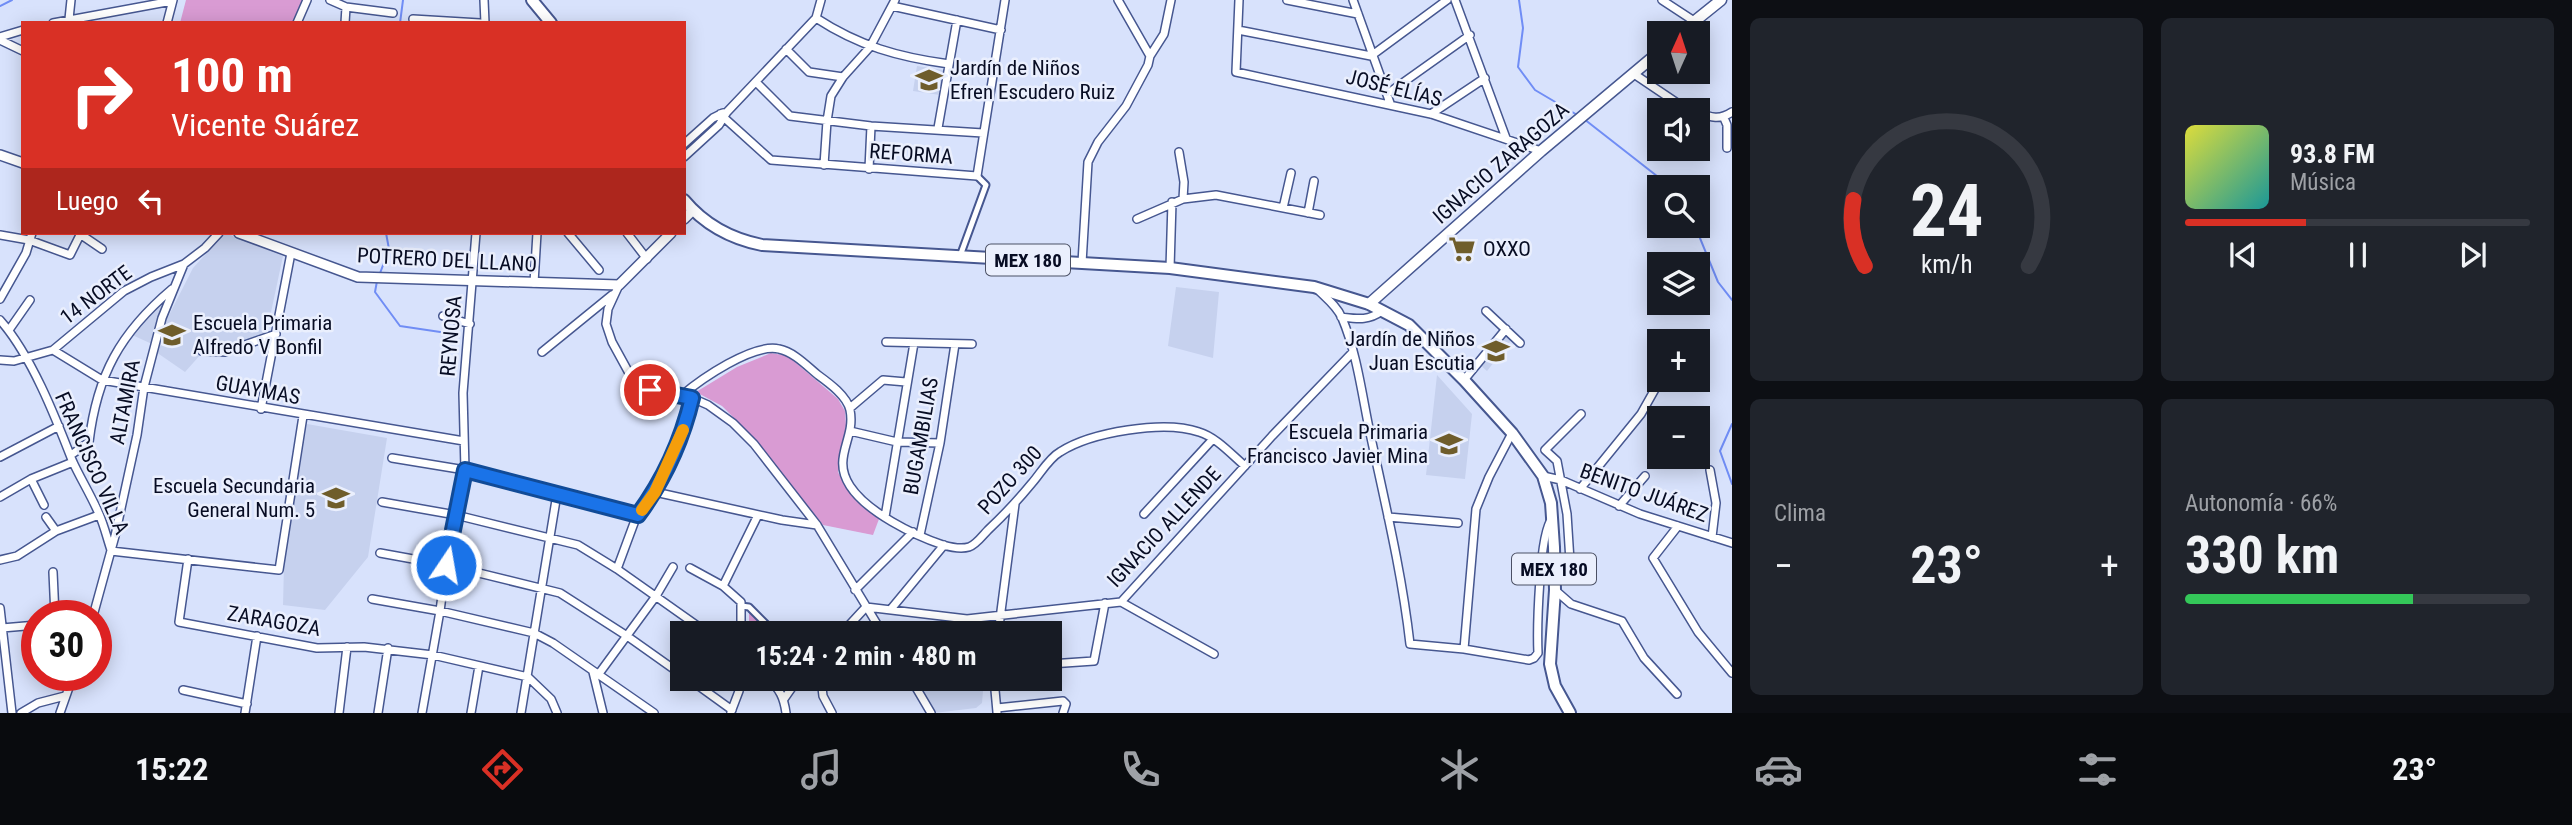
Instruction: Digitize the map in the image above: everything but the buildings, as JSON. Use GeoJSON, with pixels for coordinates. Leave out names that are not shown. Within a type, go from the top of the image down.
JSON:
{"type":"FeatureCollection","features":[{"type":"Feature","properties":{"kind":"main road"},"geometry":{"type":"LineString","coordinates":[[532,0],[549,21]]}},
{"type":"Feature","properties":{"kind":"main road"},"geometry":{"type":"LineString","coordinates":[[1694,21],[1721,0]]}},
{"type":"Feature","properties":{"kind":"main road","name":"IGNACIO ZARAGOZA"},"geometry":{"type":"LineString","coordinates":[[1369,304],[1541,151],[1647,63]]}},
{"type":"Feature","properties":{"kind":"main road","name":"MEX 180"},"geometry":{"type":"LineString","coordinates":[[688,214],[731,235],[762,245],[1171,268],[1314,286],[1369,304],[1409,325],[1512,433],[1543,476],[1551,503],[1555,571],[1550,664],[1555,686],[1570,713]]}},
{"type":"Feature","properties":{"kind":"street"},"geometry":{"type":"LineString","coordinates":[[69,19],[71,0]]}},
{"type":"Feature","properties":{"kind":"street"},"geometry":{"type":"LineString","coordinates":[[298,21],[307,0]]}},
{"type":"Feature","properties":{"kind":"street"},"geometry":{"type":"LineString","coordinates":[[330,0],[346,7],[393,13]]}},
{"type":"Feature","properties":{"kind":"street"},"geometry":{"type":"LineString","coordinates":[[484,0],[485,21]]}},
{"type":"Feature","properties":{"kind":"street"},"geometry":{"type":"LineString","coordinates":[[686,142],[723,115],[756,82],[816,18],[821,0]]}},
{"type":"Feature","properties":{"kind":"street","name":"REFORMA"},"geometry":{"type":"LineString","coordinates":[[723,115],[771,160],[977,176],[1005,0]]}},
{"type":"Feature","properties":{"kind":"street"},"geometry":{"type":"LineString","coordinates":[[1118,0],[1150,56]]}},
{"type":"Feature","properties":{"kind":"street"},"geometry":{"type":"LineString","coordinates":[[1082,263],[1088,162],[1098,142],[1126,106],[1149,65],[1150,56],[1164,34],[1171,0]]}},
{"type":"Feature","properties":{"kind":"street"},"geometry":{"type":"LineString","coordinates":[[1239,0],[1238,30],[1371,56],[1447,0]]}},
{"type":"Feature","properties":{"kind":"street"},"geometry":{"type":"LineString","coordinates":[[1287,0],[1358,14]]}},
{"type":"Feature","properties":{"kind":"street"},"geometry":{"type":"LineString","coordinates":[[1353,0],[1390,103]]}},
{"type":"Feature","properties":{"kind":"street"},"geometry":{"type":"LineString","coordinates":[[1455,0],[1506,138]]}},
{"type":"Feature","properties":{"kind":"street"},"geometry":{"type":"LineString","coordinates":[[1662,0],[1694,21]]}},
{"type":"Feature","properties":{"kind":"street"},"geometry":{"type":"LineString","coordinates":[[61,21],[172,1],[167,21]]}},
{"type":"Feature","properties":{"kind":"street"},"geometry":{"type":"LineString","coordinates":[[824,165],[831,96],[870,47],[894,3],[1001,30]]}},
{"type":"Feature","properties":{"kind":"street"},"geometry":{"type":"LineString","coordinates":[[345,21],[346,7]]}},
{"type":"Feature","properties":{"kind":"street"},"geometry":{"type":"LineString","coordinates":[[816,18],[841,34],[870,47],[908,58],[949,64]]}},
{"type":"Feature","properties":{"kind":"street"},"geometry":{"type":"LineString","coordinates":[[413,19],[446,21]]}},
{"type":"Feature","properties":{"kind":"street"},"geometry":{"type":"LineString","coordinates":[[938,128],[957,20]]}},
{"type":"Feature","properties":{"kind":"street","name":"JOSÉ ELÍAS"},"geometry":{"type":"LineString","coordinates":[[1238,30],[1236,72],[1390,103],[1541,151]]}},
{"type":"Feature","properties":{"kind":"street"},"geometry":{"type":"LineString","coordinates":[[0,38],[21,31]]}},
{"type":"Feature","properties":{"kind":"street"},"geometry":{"type":"LineString","coordinates":[[1387,94],[1470,36]]}},
{"type":"Feature","properties":{"kind":"street"},"geometry":{"type":"LineString","coordinates":[[0,38],[21,50]]}},
{"type":"Feature","properties":{"kind":"street"},"geometry":{"type":"LineString","coordinates":[[786,49],[809,72],[844,77]]}},
{"type":"Feature","properties":{"kind":"street"},"geometry":{"type":"LineString","coordinates":[[1634,74],[1670,98]]}},
{"type":"Feature","properties":{"kind":"street"},"geometry":{"type":"LineString","coordinates":[[1431,114],[1485,78]]}},
{"type":"Feature","properties":{"kind":"street"},"geometry":{"type":"LineString","coordinates":[[756,82],[790,116],[983,133]]}},
{"type":"Feature","properties":{"kind":"street"},"geometry":{"type":"LineString","coordinates":[[1710,118],[1724,118],[1732,112]]}},
{"type":"Feature","properties":{"kind":"street"},"geometry":{"type":"LineString","coordinates":[[686,155],[719,125],[723,115]]}},
{"type":"Feature","properties":{"kind":"street"},"geometry":{"type":"LineString","coordinates":[[1724,118],[1727,125],[1727,148]]}},
{"type":"Feature","properties":{"kind":"street"},"geometry":{"type":"LineString","coordinates":[[869,169],[871,125]]}},
{"type":"Feature","properties":{"kind":"street"},"geometry":{"type":"LineString","coordinates":[[691,138],[698,145]]}},
{"type":"Feature","properties":{"kind":"street"},"geometry":{"type":"LineString","coordinates":[[1179,152],[1184,182],[1183,199]]}},
{"type":"Feature","properties":{"kind":"street"},"geometry":{"type":"LineString","coordinates":[[0,155],[21,162]]}},
{"type":"Feature","properties":{"kind":"street"},"geometry":{"type":"LineString","coordinates":[[1283,208],[1291,173]]}},
{"type":"Feature","properties":{"kind":"street"},"geometry":{"type":"LineString","coordinates":[[960,256],[986,185],[977,176]]}},
{"type":"Feature","properties":{"kind":"street"},"geometry":{"type":"LineString","coordinates":[[1308,213],[1314,181]]}},
{"type":"Feature","properties":{"kind":"street"},"geometry":{"type":"LineString","coordinates":[[1137,219],[1172,202],[1216,195],[1320,215]]}},
{"type":"Feature","properties":{"kind":"street"},"geometry":{"type":"LineString","coordinates":[[1171,268],[1172,202]]}},
{"type":"Feature","properties":{"kind":"street"},"geometry":{"type":"LineString","coordinates":[[0,235],[30,236],[70,255],[80,235]]}},
{"type":"Feature","properties":{"kind":"street"},"geometry":{"type":"LineString","coordinates":[[84,235],[102,249]]}},
{"type":"Feature","properties":{"kind":"street","name":"14 NORTE"},"geometry":{"type":"LineString","coordinates":[[0,360],[25,359],[53,350],[124,291],[184,264],[217,235]]}},
{"type":"Feature","properties":{"kind":"street","name":"POTRERO DEL LLANO"},"geometry":{"type":"LineString","coordinates":[[244,235],[358,277],[534,283],[617,289]]}},
{"type":"Feature","properties":{"kind":"street","name":"REYNOSA"},"geometry":{"type":"LineString","coordinates":[[422,713],[446,565],[465,470],[463,393],[476,235]]}},
{"type":"Feature","properties":{"kind":"street"},"geometry":{"type":"LineString","coordinates":[[534,283],[537,235]]}},
{"type":"Feature","properties":{"kind":"street"},"geometry":{"type":"LineString","coordinates":[[570,235],[599,270]]}},
{"type":"Feature","properties":{"kind":"street"},"geometry":{"type":"LineString","coordinates":[[629,235],[647,259]]}},
{"type":"Feature","properties":{"kind":"street"},"geometry":{"type":"LineString","coordinates":[[542,352],[617,289],[669,235]]}},
{"type":"Feature","properties":{"kind":"street"},"geometry":{"type":"LineString","coordinates":[[0,299],[26,253],[30,236]]}},
{"type":"Feature","properties":{"kind":"street"},"geometry":{"type":"LineString","coordinates":[[261,409],[291,253]]}},
{"type":"Feature","properties":{"kind":"street","name":"ALTAMIRA"},"geometry":{"type":"LineString","coordinates":[[111,551],[137,435],[144,387],[162,318],[184,264]]}},
{"type":"Feature","properties":{"kind":"street"},"geometry":{"type":"LineString","coordinates":[[1314,286],[1333,304],[1341,317],[1352,353],[1388,517],[1407,614],[1410,644],[1464,649],[1528,660],[1534,658],[1538,653],[1542,564],[1547,524],[1552,519]]}},
{"type":"Feature","properties":{"kind":"street"},"geometry":{"type":"LineString","coordinates":[[0,498],[72,459],[89,442],[102,380],[129,334],[173,289]]}},
{"type":"Feature","properties":{"kind":"street"},"geometry":{"type":"LineString","coordinates":[[617,289],[608,309],[606,324],[611,342],[629,373],[650,390],[692,398],[708,405],[754,444],[817,525],[875,621]]}},
{"type":"Feature","properties":{"kind":"street"},"geometry":{"type":"LineString","coordinates":[[9,330],[30,300]]}},
{"type":"Feature","properties":{"kind":"street"},"geometry":{"type":"LineString","coordinates":[[1341,317],[1364,320],[1382,311]]}},
{"type":"Feature","properties":{"kind":"street"},"geometry":{"type":"LineString","coordinates":[[1486,312],[1520,343]]}},
{"type":"Feature","properties":{"kind":"street"},"geometry":{"type":"LineString","coordinates":[[443,316],[470,324]]}},
{"type":"Feature","properties":{"kind":"street","name":"FRANCISCO VILLA"},"geometry":{"type":"LineString","coordinates":[[0,320],[9,330],[25,359],[99,515],[111,551],[97,600]]}},
{"type":"Feature","properties":{"kind":"street"},"geometry":{"type":"LineString","coordinates":[[1464,380],[1506,329]]}},
{"type":"Feature","properties":{"kind":"street"},"geometry":{"type":"LineString","coordinates":[[202,351],[225,352],[276,334]]}},
{"type":"Feature","properties":{"kind":"street"},"geometry":{"type":"LineString","coordinates":[[886,342],[972,344]]}},
{"type":"Feature","properties":{"kind":"street"},"geometry":{"type":"LineString","coordinates":[[885,517],[914,343]]}},
{"type":"Feature","properties":{"kind":"street","name":"BUGAMBILIAS"},"geometry":{"type":"LineString","coordinates":[[916,533],[940,443],[955,344]]}},
{"type":"Feature","properties":{"kind":"street"},"geometry":{"type":"LineString","coordinates":[[681,396],[702,379],[753,352],[777,348],[789,352],[831,384],[850,408],[850,431],[897,442],[940,443]]}},
{"type":"Feature","properties":{"kind":"street","name":"GUAYMAS"},"geometry":{"type":"LineString","coordinates":[[53,350],[102,380],[261,409],[464,441]]}},
{"type":"Feature","properties":{"kind":"street","name":"IGNACIO ALLENDE"},"geometry":{"type":"LineString","coordinates":[[866,607],[967,619],[1121,602],[1352,353]]}},
{"type":"Feature","properties":{"kind":"street"},"geometry":{"type":"LineString","coordinates":[[850,408],[883,380],[906,382]]}},
{"type":"Feature","properties":{"kind":"street"},"geometry":{"type":"LineString","coordinates":[[1580,489],[1641,415],[1654,392]]}},
{"type":"Feature","properties":{"kind":"street"},"geometry":{"type":"LineString","coordinates":[[617,569],[638,515],[655,492],[681,437],[692,398]]}},
{"type":"Feature","properties":{"kind":"street"},"geometry":{"type":"LineString","coordinates":[[1570,561],[1567,514],[1557,461],[1545,450],[1581,414]]}},
{"type":"Feature","properties":{"kind":"street"},"geometry":{"type":"LineString","coordinates":[[111,551],[279,570],[303,416]]}},
{"type":"Feature","properties":{"kind":"street"},"geometry":{"type":"LineString","coordinates":[[0,457],[59,426]]}},
{"type":"Feature","properties":{"kind":"street","name":"POZO 300"},"geometry":{"type":"LineString","coordinates":[[850,431],[842,455],[842,470],[850,487],[865,505],[944,545],[967,548],[1015,503],[1058,453],[1086,440],[1112,433],[1180,427],[1201,432],[1213,439],[1245,466]]}},
{"type":"Feature","properties":{"kind":"street"},"geometry":{"type":"LineString","coordinates":[[1464,649],[1476,509],[1512,433]]}},
{"type":"Feature","properties":{"kind":"street"},"geometry":{"type":"LineString","coordinates":[[1144,514],[1213,439]]}},
{"type":"Feature","properties":{"kind":"street"},"geometry":{"type":"LineString","coordinates":[[392,458],[465,470],[638,515]]}},
{"type":"Feature","properties":{"kind":"street"},"geometry":{"type":"LineString","coordinates":[[1710,470],[1716,503],[1712,537]]}},
{"type":"Feature","properties":{"kind":"street","name":"BENITO JUÁREZ"},"geometry":{"type":"LineString","coordinates":[[1543,476],[1561,480],[1619,506],[1732,543]]}},
{"type":"Feature","properties":{"kind":"street"},"geometry":{"type":"LineString","coordinates":[[1619,506],[1645,476]]}},
{"type":"Feature","properties":{"kind":"street"},"geometry":{"type":"LineString","coordinates":[[31,479],[44,505]]}},
{"type":"Feature","properties":{"kind":"street"},"geometry":{"type":"LineString","coordinates":[[655,492],[817,525]]}},
{"type":"Feature","properties":{"kind":"street"},"geometry":{"type":"LineString","coordinates":[[521,713],[557,494]]}},
{"type":"Feature","properties":{"kind":"street"},"geometry":{"type":"LineString","coordinates":[[382,502],[456,515],[578,545],[691,621]]}},
{"type":"Feature","properties":{"kind":"street"},"geometry":{"type":"LineString","coordinates":[[1000,621],[1015,503]]}},
{"type":"Feature","properties":{"kind":"street"},"geometry":{"type":"LineString","coordinates":[[0,560],[17,556],[56,531],[99,515]]}},
{"type":"Feature","properties":{"kind":"street"},"geometry":{"type":"LineString","coordinates":[[723,586],[758,515]]}},
{"type":"Feature","properties":{"kind":"street"},"geometry":{"type":"LineString","coordinates":[[46,517],[56,531]]}},
{"type":"Feature","properties":{"kind":"street"},"geometry":{"type":"LineString","coordinates":[[1388,517],[1458,523]]}},
{"type":"Feature","properties":{"kind":"street"},"geometry":{"type":"LineString","coordinates":[[1678,526],[1653,558],[1698,632],[1731,669]]}},
{"type":"Feature","properties":{"kind":"street"},"geometry":{"type":"LineString","coordinates":[[855,590],[916,533]]}},
{"type":"Feature","properties":{"kind":"street"},"geometry":{"type":"LineString","coordinates":[[891,609],[944,545]]}},
{"type":"Feature","properties":{"kind":"street"},"geometry":{"type":"LineString","coordinates":[[380,553],[446,565],[560,593],[670,666]]}},
{"type":"Feature","properties":{"kind":"street","name":"ZARAGOZA"},"geometry":{"type":"LineString","coordinates":[[188,559],[179,622],[317,648],[388,648],[433,655],[528,677]]}},
{"type":"Feature","properties":{"kind":"street"},"geometry":{"type":"LineString","coordinates":[[1542,564],[1555,571]]}},
{"type":"Feature","properties":{"kind":"street"},"geometry":{"type":"LineString","coordinates":[[595,673],[627,636],[673,567]]}},
{"type":"Feature","properties":{"kind":"street"},"geometry":{"type":"LineString","coordinates":[[690,568],[723,586],[735,596],[741,606],[741,621]]}},
{"type":"Feature","properties":{"kind":"street"},"geometry":{"type":"LineString","coordinates":[[52,572],[54,600]]}},
{"type":"Feature","properties":{"kind":"street"},"geometry":{"type":"LineString","coordinates":[[1555,590],[1571,604],[1622,621],[1643,658],[1677,694]]}},
{"type":"Feature","properties":{"kind":"street"},"geometry":{"type":"LineString","coordinates":[[372,599],[440,611],[534,633],[553,643],[654,713]]}},
{"type":"Feature","properties":{"kind":"street"},"geometry":{"type":"LineString","coordinates":[[1121,602],[1214,654]]}},
{"type":"Feature","properties":{"kind":"street"},"geometry":{"type":"LineString","coordinates":[[1062,663],[1094,661],[1104,603]]}},
{"type":"Feature","properties":{"kind":"street"},"geometry":{"type":"LineString","coordinates":[[741,606],[749,607],[763,621]]}},
{"type":"Feature","properties":{"kind":"street"},"geometry":{"type":"LineString","coordinates":[[853,621],[866,607]]}},
{"type":"Feature","properties":{"kind":"street"},"geometry":{"type":"LineString","coordinates":[[0,608],[3,657],[12,713]]}},
{"type":"Feature","properties":{"kind":"street"},"geometry":{"type":"LineString","coordinates":[[2,628],[21,626]]}},
{"type":"Feature","properties":{"kind":"street"},"geometry":{"type":"LineString","coordinates":[[245,713],[257,636]]}},
{"type":"Feature","properties":{"kind":"street"},"geometry":{"type":"LineString","coordinates":[[339,713],[347,648]]}},
{"type":"Feature","properties":{"kind":"street"},"geometry":{"type":"LineString","coordinates":[[378,713],[388,648]]}},
{"type":"Feature","properties":{"kind":"street"},"geometry":{"type":"LineString","coordinates":[[471,713],[479,666]]}},
{"type":"Feature","properties":{"kind":"street"},"geometry":{"type":"LineString","coordinates":[[595,673],[603,713]]}},
{"type":"Feature","properties":{"kind":"street"},"geometry":{"type":"LineString","coordinates":[[528,677],[551,699],[557,713]]}},
{"type":"Feature","properties":{"kind":"street"},"geometry":{"type":"LineString","coordinates":[[183,690],[247,704]]}},
{"type":"Feature","properties":{"kind":"street"},"geometry":{"type":"LineString","coordinates":[[60,713],[67,691]]}},
{"type":"Feature","properties":{"kind":"street"},"geometry":{"type":"LineString","coordinates":[[704,691],[732,712],[739,691]]}},
{"type":"Feature","properties":{"kind":"street"},"geometry":{"type":"LineString","coordinates":[[779,691],[784,699],[786,713]]}},
{"type":"Feature","properties":{"kind":"street"},"geometry":{"type":"LineString","coordinates":[[784,699],[790,691]]}},
{"type":"Feature","properties":{"kind":"street"},"geometry":{"type":"LineString","coordinates":[[822,691],[832,713]]}},
{"type":"Feature","properties":{"kind":"street"},"geometry":{"type":"LineString","coordinates":[[918,691],[931,713]]}},
{"type":"Feature","properties":{"kind":"street"},"geometry":{"type":"LineString","coordinates":[[996,691],[997,711],[1066,701],[1063,713]]}},
{"type":"Feature","properties":{"kind":"street"},"geometry":{"type":"LineString","coordinates":[[0,693],[10,692]]}},
{"type":"Feature","properties":{"kind":"street"},"geometry":{"type":"LineString","coordinates":[[21,713],[38,703],[65,696]]}},
{"type":"Feature","properties":{"kind":"shaded area"},"geometry":{"type":"Polygon","coordinates":[[[186,0],[306,0],[296,21],[181,21],[186,0]]]}},
{"type":"Feature","properties":{"kind":"shaded area","name":"Jardín de Niños Efren Escudero Ruiz"},"geometry":{"type":"Polygon","coordinates":[[[917,66],[944,70],[940,95],[913,91],[917,66]]]}},
{"type":"Feature","properties":{"kind":"shaded area"},"geometry":{"type":"Polygon","coordinates":[[[223,235],[230,235],[283,256],[267,331],[236,346],[201,350],[202,353],[185,372],[156,352],[166,321],[193,268],[223,235]]]}},
{"type":"Feature","properties":{"kind":"shaded area"},"geometry":{"type":"Polygon","coordinates":[[[1176,287],[1219,292],[1213,358],[1168,346],[1176,287]]]}},
{"type":"Feature","properties":{"kind":"shaded area"},"geometry":{"type":"Polygon","coordinates":[[[163,298],[152,344],[130,334],[163,298]]]}},
{"type":"Feature","properties":{"kind":"shaded area","name":"Jardín de Niños Juan Escutia"},"geometry":{"type":"Polygon","coordinates":[[[1505,332],[1513,338],[1487,371],[1479,364],[1505,332]]]}},
{"type":"Feature","properties":{"kind":"shaded area"},"geometry":{"type":"Polygon","coordinates":[[[771,353],[788,356],[838,399],[845,411],[846,426],[838,472],[845,486],[862,506],[879,519],[873,535],[823,525],[745,429],[722,406],[696,392],[737,367],[771,353]]]}},
{"type":"Feature","properties":{"kind":"shaded area","name":"Escuela Primaria Francisco Javier Mina"},"geometry":{"type":"Polygon","coordinates":[[[1437,375],[1472,414],[1465,479],[1426,475],[1437,375]]]}},
{"type":"Feature","properties":{"kind":"shaded area","name":"Escuela Secundaria General Num. 5"},"geometry":{"type":"Polygon","coordinates":[[[307,424],[387,438],[368,557],[325,610],[283,605],[284,566],[307,424]]]}},
{"type":"Feature","properties":{"kind":"shaded area"},"geometry":{"type":"Polygon","coordinates":[[[749,613],[758,621],[749,621],[749,613]]]}},
{"type":"Feature","properties":{"kind":"shaded area"},"geometry":{"type":"Polygon","coordinates":[[[924,691],[983,691],[982,703],[976,708],[934,713],[924,691]]]}},
{"type":"Feature","properties":{"kind":"waterway"},"geometry":{"type":"LineString","coordinates":[[0,6],[12,0]]}},
{"type":"Feature","properties":{"kind":"waterway"},"geometry":{"type":"LineString","coordinates":[[400,21],[403,0]]}},
{"type":"Feature","properties":{"kind":"waterway"},"geometry":{"type":"LineString","coordinates":[[1519,0],[1523,28],[1518,67],[1535,90],[1579,116]]}},
{"type":"Feature","properties":{"kind":"waterway"},"geometry":{"type":"LineString","coordinates":[[1584,119],[1656,175]]}},
{"type":"Feature","properties":{"kind":"waterway"},"geometry":{"type":"LineString","coordinates":[[379,276],[389,249],[386,235]]}},
{"type":"Feature","properties":{"kind":"waterway"},"geometry":{"type":"LineString","coordinates":[[1700,238],[1718,282],[1732,300]]}},
{"type":"Feature","properties":{"kind":"waterway"},"geometry":{"type":"LineString","coordinates":[[377,281],[375,292],[400,326],[447,333]]}},
{"type":"Feature","properties":{"kind":"waterway"},"geometry":{"type":"LineString","coordinates":[[1732,424],[1720,451],[1732,484]]}},
{"type":"Feature","properties":{"kind":"slow traffic"},"geometry":{"type":"LineString","coordinates":[[642,510],[655,492],[683,430]]}},
{"type":"Feature","properties":{"kind":"place","name":"Jardín de Niños Efren Escudero Ruiz"},"geometry":{"type":"Point","coordinates":[929,80]}},
{"type":"Feature","properties":{"kind":"place","name":"OXXO"},"geometry":{"type":"Point","coordinates":[1462,249]}},
{"type":"Feature","properties":{"kind":"place","name":"Escuela Primaria Alfredo V Bonfil"},"geometry":{"type":"Point","coordinates":[172,335]}},
{"type":"Feature","properties":{"kind":"place","name":"Jardín de Niños Juan Escutia"},"geometry":{"type":"Point","coordinates":[1496,351]}},
{"type":"Feature","properties":{"kind":"place","name":"Escuela Primaria Francisco Javier Mina"},"geometry":{"type":"Point","coordinates":[1449,444]}},
{"type":"Feature","properties":{"kind":"place","name":"Escuela Secundaria General Num. 5"},"geometry":{"type":"Point","coordinates":[336,498]}},
{"type":"Feature","properties":{"kind":"route"},"geometry":{"type":"LineString","coordinates":[[446,565],[465,470],[638,515],[655,492],[681,437],[692,398],[650,390]]}}]}
